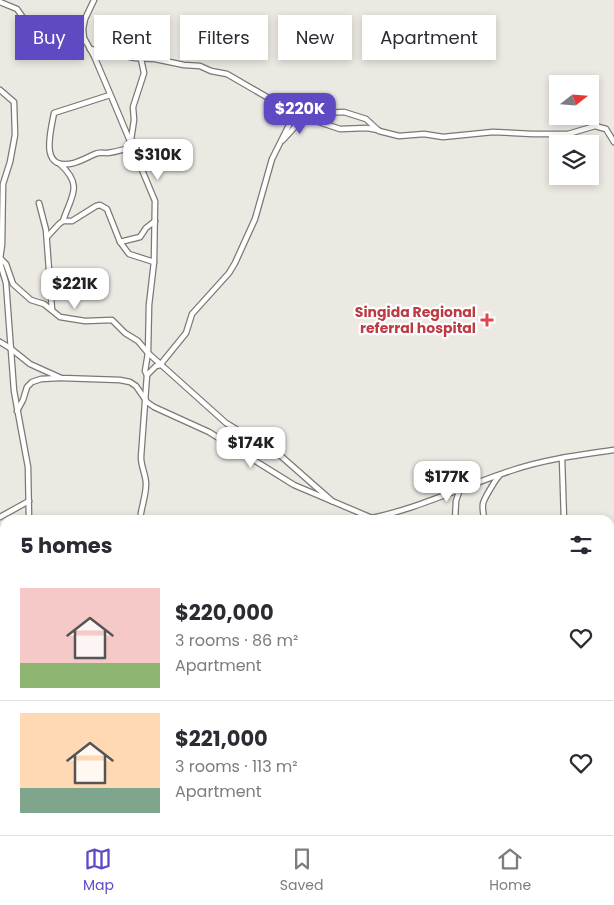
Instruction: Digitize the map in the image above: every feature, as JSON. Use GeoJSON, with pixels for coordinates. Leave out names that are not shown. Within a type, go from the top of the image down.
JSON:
{"type":"FeatureCollection","features":[{"type":"Feature","properties":{"kind":"street"},"geometry":{"type":"LineString","coordinates":[[94,0],[85,18],[83,29],[85,41],[131,141],[153,194],[156,208],[148,354],[145,371],[147,375],[146,400],[141,457],[146,488],[140,515]]}},
{"type":"Feature","properties":{"kind":"street"},"geometry":{"type":"LineString","coordinates":[[0,2],[17,9],[24,19],[51,38],[85,41]]}},
{"type":"Feature","properties":{"kind":"street"},"geometry":{"type":"LineString","coordinates":[[90,49],[94,50]]}},
{"type":"Feature","properties":{"kind":"street"},"geometry":{"type":"LineString","coordinates":[[131,141],[134,120],[133,107],[144,73],[141,60]]}},
{"type":"Feature","properties":{"kind":"street"},"geometry":{"type":"LineString","coordinates":[[160,60],[184,65],[198,65],[212,71],[227,74],[284,107],[340,129],[367,128],[399,136],[424,134],[443,136],[493,132],[568,134],[595,126],[606,129],[614,142]]}},
{"type":"Feature","properties":{"kind":"street"},"geometry":{"type":"LineString","coordinates":[[0,90],[14,102],[15,132],[10,162],[3,184],[0,259],[6,264],[13,284],[26,297],[44,304],[60,317],[77,320],[112,320],[138,341],[148,354],[226,423],[282,457],[332,501]]}},
{"type":"Feature","properties":{"kind":"street"},"geometry":{"type":"LineString","coordinates":[[47,237],[63,221],[72,200],[74,185],[71,175],[51,158],[49,152],[54,113],[110,94]]}},
{"type":"Feature","properties":{"kind":"street"},"geometry":{"type":"LineString","coordinates":[[147,375],[156,366],[160,365],[186,333],[192,314],[230,273],[255,219],[272,159],[288,125],[297,114],[344,112],[366,119],[379,131]]}},
{"type":"Feature","properties":{"kind":"street"},"geometry":{"type":"LineString","coordinates":[[60,164],[77,162],[97,153],[133,147]]}},
{"type":"Feature","properties":{"kind":"street"},"geometry":{"type":"LineString","coordinates":[[71,175],[77,162]]}},
{"type":"Feature","properties":{"kind":"street"},"geometry":{"type":"LineString","coordinates":[[39,203],[47,237],[53,312]]}},
{"type":"Feature","properties":{"kind":"street"},"geometry":{"type":"LineString","coordinates":[[63,221],[72,221],[96,206],[104,207],[120,242],[133,256],[154,262]]}},
{"type":"Feature","properties":{"kind":"street"},"geometry":{"type":"LineString","coordinates":[[120,242],[140,237],[146,228],[155,221]]}},
{"type":"Feature","properties":{"kind":"street"},"geometry":{"type":"LineString","coordinates":[[0,263],[6,283],[10,348],[17,411],[28,466],[29,515]]}},
{"type":"Feature","properties":{"kind":"street"},"geometry":{"type":"LineString","coordinates":[[0,342],[30,364],[61,378]]}},
{"type":"Feature","properties":{"kind":"street"},"geometry":{"type":"LineString","coordinates":[[17,411],[24,400],[27,387],[32,382],[41,379],[61,378],[130,382],[136,386],[146,400],[154,407],[209,432],[294,485],[365,515]]}},
{"type":"Feature","properties":{"kind":"street"},"geometry":{"type":"LineString","coordinates":[[381,515],[522,467],[562,458],[614,450]]}},
{"type":"Feature","properties":{"kind":"street"},"geometry":{"type":"LineString","coordinates":[[562,458],[564,515]]}},
{"type":"Feature","properties":{"kind":"street"},"geometry":{"type":"LineString","coordinates":[[484,515],[484,501],[495,481],[502,474]]}},
{"type":"Feature","properties":{"kind":"street"},"geometry":{"type":"LineString","coordinates":[[456,515],[460,489]]}},
{"type":"Feature","properties":{"kind":"street"},"geometry":{"type":"LineString","coordinates":[[3,515],[29,501]]}},
{"type":"Feature","properties":{"kind":"street"},"geometry":{"type":"LineString","coordinates":[[0,512],[8,511]]}},
{"type":"Feature","properties":{"kind":"place","name":"Singida Regional referral hospital"},"geometry":{"type":"Point","coordinates":[487,320]}}]}
